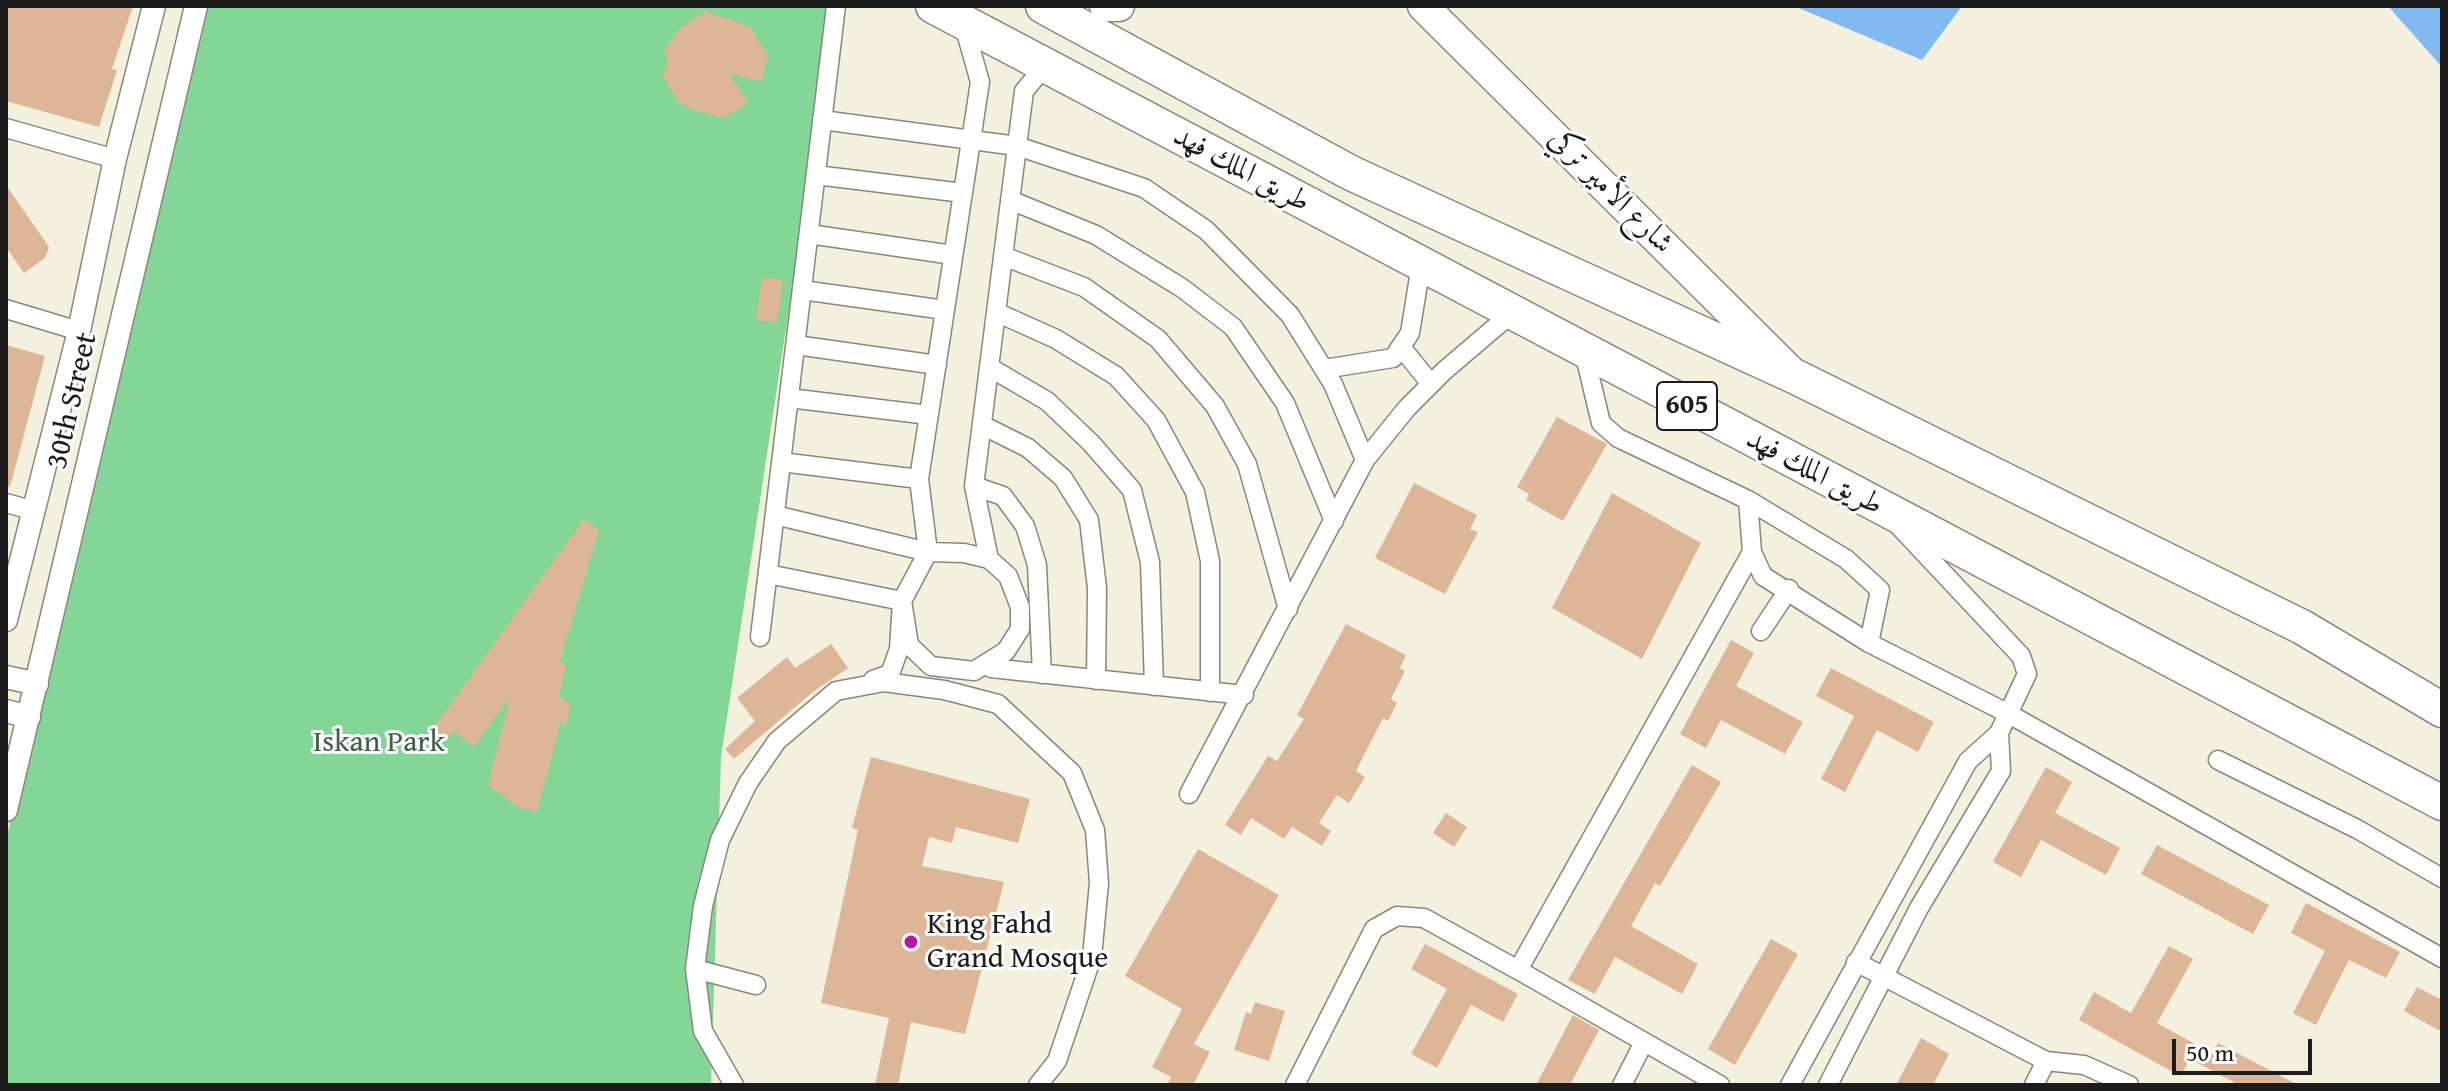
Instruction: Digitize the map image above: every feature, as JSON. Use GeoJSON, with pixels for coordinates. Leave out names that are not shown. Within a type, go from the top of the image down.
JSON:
{"type":"FeatureCollection","features":[{"type":"Feature","properties":{"kind":"highway","name":"طريق الملك فهد"},"geometry":{"type":"LineString","coordinates":[[933,6],[2442,803]]}},
{"type":"Feature","properties":{"kind":"highway","name":"طريق الملك فهد"},"geometry":{"type":"LineString","coordinates":[[1043,6],[1351,173],[1796,377],[2302,627],[2442,710]]}},
{"type":"Feature","properties":{"kind":"highway"},"geometry":{"type":"LineString","coordinates":[[1255,177],[1282,183],[1297,174],[1297,160],[1271,143],[1266,127]]}},
{"type":"Feature","properties":{"kind":"highway"},"geometry":{"type":"LineString","coordinates":[[1341,222],[1311,194],[1312,182],[1321,170],[1351,173]]}},
{"type":"Feature","properties":{"kind":"main road"},"geometry":{"type":"LineString","coordinates":[[1105,6],[1119,6]]}},
{"type":"Feature","properties":{"kind":"main road","name":"شارع الأمير تركي"},"geometry":{"type":"LineString","coordinates":[[1423,6],[1796,377]]}},
{"type":"Feature","properties":{"kind":"street","name":"30th Street"},"geometry":{"type":"LineString","coordinates":[[6,620],[79,331],[115,159],[154,6]]}},
{"type":"Feature","properties":{"kind":"street","name":"30th Street"},"geometry":{"type":"LineString","coordinates":[[6,810],[196,6]]}},
{"type":"Feature","properties":{"kind":"street"},"geometry":{"type":"LineString","coordinates":[[760,637],[836,6]]}},
{"type":"Feature","properties":{"kind":"street"},"geometry":{"type":"LineString","coordinates":[[850,688],[890,674],[899,649],[902,601],[928,552],[919,479],[980,82],[963,22]]}},
{"type":"Feature","properties":{"kind":"street"},"geometry":{"type":"LineString","coordinates":[[989,559],[974,486],[1024,91],[1045,66]]}},
{"type":"Feature","properties":{"kind":"street"},"geometry":{"type":"LineString","coordinates":[[822,120],[1017,146],[1144,188],[1206,230],[1290,315],[1324,369],[1365,460]]}},
{"type":"Feature","properties":{"kind":"street"},"geometry":{"type":"LineString","coordinates":[[6,128],[115,159]]}},
{"type":"Feature","properties":{"kind":"street"},"geometry":{"type":"LineString","coordinates":[[816,175],[963,193]]}},
{"type":"Feature","properties":{"kind":"street"},"geometry":{"type":"LineString","coordinates":[[1010,200],[1096,235],[1182,288],[1233,327],[1285,403],[1334,521]]}},
{"type":"Feature","properties":{"kind":"street"},"geometry":{"type":"LineString","coordinates":[[809,234],[953,255]]}},
{"type":"Feature","properties":{"kind":"street"},"geometry":{"type":"LineString","coordinates":[[1003,256],[1084,287],[1158,339],[1215,406],[1247,464],[1288,609]]}},
{"type":"Feature","properties":{"kind":"street"},"geometry":{"type":"LineString","coordinates":[[1324,369],[1393,358],[1410,333],[1421,265]]}},
{"type":"Feature","properties":{"kind":"street"},"geometry":{"type":"LineString","coordinates":[[802,290],[945,310]]}},
{"type":"Feature","properties":{"kind":"street"},"geometry":{"type":"LineString","coordinates":[[6,309],[79,331]]}},
{"type":"Feature","properties":{"kind":"street"},"geometry":{"type":"LineString","coordinates":[[996,312],[1056,339],[1116,376],[1156,420],[1195,492],[1210,561],[1210,692]]}},
{"type":"Feature","properties":{"kind":"street"},"geometry":{"type":"LineString","coordinates":[[1189,794],[1244,695],[1365,460],[1431,384],[1512,313]]}},
{"type":"Feature","properties":{"kind":"street"},"geometry":{"type":"LineString","coordinates":[[796,345],[937,365]]}},
{"type":"Feature","properties":{"kind":"street"},"geometry":{"type":"LineString","coordinates":[[1401,347],[1431,384]]}},
{"type":"Feature","properties":{"kind":"street"},"geometry":{"type":"LineString","coordinates":[[1584,352],[1601,423],[1642,450],[1748,500],[1846,559],[1880,590],[1869,643]]}},
{"type":"Feature","properties":{"kind":"street"},"geometry":{"type":"LineString","coordinates":[[989,367],[1047,401],[1132,490],[1150,562],[1154,686]]}},
{"type":"Feature","properties":{"kind":"street"},"geometry":{"type":"LineString","coordinates":[[789,398],[929,415]]}},
{"type":"Feature","properties":{"kind":"street"},"geometry":{"type":"LineString","coordinates":[[982,425],[1028,448],[1063,478],[1089,520],[1097,588],[1096,680]]}},
{"type":"Feature","properties":{"kind":"street"},"geometry":{"type":"LineString","coordinates":[[781,462],[919,479]]}},
{"type":"Feature","properties":{"kind":"street"},"geometry":{"type":"LineString","coordinates":[[974,486],[1003,496],[1025,526],[1037,565],[1042,674]]}},
{"type":"Feature","properties":{"kind":"street"},"geometry":{"type":"LineString","coordinates":[[1748,500],[1752,552],[1763,576],[1789,589],[1869,643],[2009,714],[2442,958]]}},
{"type":"Feature","properties":{"kind":"street"},"geometry":{"type":"LineString","coordinates":[[6,503],[35,511]]}},
{"type":"Feature","properties":{"kind":"street"},"geometry":{"type":"LineString","coordinates":[[1790,1085],[1968,761],[1999,733],[2027,674],[2021,656],[1884,509]]}},
{"type":"Feature","properties":{"kind":"street"},"geometry":{"type":"LineString","coordinates":[[775,515],[928,552],[964,553],[989,559],[1008,576],[1020,607],[1020,629],[991,668]]}},
{"type":"Feature","properties":{"kind":"street"},"geometry":{"type":"LineString","coordinates":[[1518,970],[1752,552]]}},
{"type":"Feature","properties":{"kind":"street"},"geometry":{"type":"LineString","coordinates":[[768,574],[902,601]]}},
{"type":"Feature","properties":{"kind":"street"},"geometry":{"type":"LineString","coordinates":[[1761,631],[1789,589]]}},
{"type":"Feature","properties":{"kind":"street"},"geometry":{"type":"LineString","coordinates":[[902,601],[909,645],[931,666],[974,671],[1006,651]]}},
{"type":"Feature","properties":{"kind":"street"},"geometry":{"type":"LineString","coordinates":[[991,668],[1244,695]]}},
{"type":"Feature","properties":{"kind":"street"},"geometry":{"type":"LineString","coordinates":[[991,668],[998,704]]}},
{"type":"Feature","properties":{"kind":"street"},"geometry":{"type":"LineString","coordinates":[[6,677],[37,684]]}},
{"type":"Feature","properties":{"kind":"street"},"geometry":{"type":"LineString","coordinates":[[734,1085],[703,1031],[695,969],[703,906],[720,840],[748,783],[777,741],[836,691],[884,682],[944,690],[998,704],[1072,773],[1095,830],[1099,883],[1092,957],[1057,1061],[1038,1085]]}},
{"type":"Feature","properties":{"kind":"street"},"geometry":{"type":"LineString","coordinates":[[6,711],[29,717]]}},
{"type":"Feature","properties":{"kind":"street"},"geometry":{"type":"LineString","coordinates":[[1828,1085],[1919,908],[2001,771],[1999,733]]}},
{"type":"Feature","properties":{"kind":"street"},"geometry":{"type":"LineString","coordinates":[[2218,760],[2357,829],[2442,878]]}},
{"type":"Feature","properties":{"kind":"street"},"geometry":{"type":"LineString","coordinates":[[1295,1085],[1374,929],[1397,916],[1424,918],[1720,1085]]}},
{"type":"Feature","properties":{"kind":"street"},"geometry":{"type":"LineString","coordinates":[[1856,962],[2046,1061],[2084,1065],[2129,1085]]}},
{"type":"Feature","properties":{"kind":"street"},"geometry":{"type":"LineString","coordinates":[[695,969],[756,985]]}},
{"type":"Feature","properties":{"kind":"street"},"geometry":{"type":"LineString","coordinates":[[1622,1085],[1644,1042]]}},
{"type":"Feature","properties":{"kind":"street"},"geometry":{"type":"LineString","coordinates":[[2034,1085],[2046,1061]]}},
{"type":"Feature","properties":{"kind":"green space","name":"Iskan Park"},"geometry":{"type":"Polygon","coordinates":[[[203,6],[835,6],[721,757],[711,1085],[6,1085],[6,840],[203,6]]]}},
{"type":"Feature","properties":{"kind":"water"},"geometry":{"type":"Polygon","coordinates":[[[1794,6],[1962,6],[1922,60],[1794,6]]]}},
{"type":"Feature","properties":{"kind":"water"},"geometry":{"type":"Polygon","coordinates":[[[2388,6],[2442,6],[2442,67],[2388,6]]]}},
{"type":"Feature","properties":{"kind":"building"},"geometry":{"type":"Polygon","coordinates":[[[6,6],[133,6],[112,69],[117,70],[99,127],[6,101],[6,6]]]}},
{"type":"Feature","properties":{"kind":"building"},"geometry":{"type":"Polygon","coordinates":[[[705,11],[749,26],[768,56],[761,82],[729,73],[748,103],[725,118],[689,109],[678,101],[663,77],[668,58],[664,52],[678,30],[705,11]]]}},
{"type":"Feature","properties":{"kind":"building"},"geometry":{"type":"Polygon","coordinates":[[[6,185],[49,247],[45,258],[24,273],[6,247],[6,185]]]}},
{"type":"Feature","properties":{"kind":"building"},"geometry":{"type":"Polygon","coordinates":[[[762,277],[783,280],[777,323],[756,320],[762,277]]]}},
{"type":"Feature","properties":{"kind":"building"},"geometry":{"type":"Polygon","coordinates":[[[6,345],[45,356],[10,487],[6,486],[6,345]]]}},
{"type":"Feature","properties":{"kind":"building"},"geometry":{"type":"Polygon","coordinates":[[[1557,417],[1607,444],[1563,521],[1526,500],[1529,494],[1517,487],[1557,417]]]}},
{"type":"Feature","properties":{"kind":"building"},"geometry":{"type":"Polygon","coordinates":[[[1414,483],[1477,515],[1470,529],[1478,532],[1445,594],[1375,558],[1414,483]]]}},
{"type":"Feature","properties":{"kind":"building"},"geometry":{"type":"Polygon","coordinates":[[[1612,493],[1701,543],[1642,659],[1552,608],[1612,493]]]}},
{"type":"Feature","properties":{"kind":"building"},"geometry":{"type":"Polygon","coordinates":[[[584,519],[599,530],[560,661],[566,665],[559,696],[571,705],[566,724],[561,722],[537,812],[518,807],[488,785],[510,697],[474,747],[453,731],[445,742],[427,737],[584,519]]]}},
{"type":"Feature","properties":{"kind":"building"},"geometry":{"type":"Polygon","coordinates":[[[1346,624],[1406,655],[1400,668],[1405,671],[1391,699],[1397,703],[1388,721],[1383,718],[1356,771],[1365,777],[1349,803],[1337,795],[1319,823],[1331,831],[1322,846],[1292,827],[1284,839],[1251,818],[1241,835],[1225,825],[1268,756],[1277,761],[1304,719],[1297,715],[1346,624]]]}},
{"type":"Feature","properties":{"kind":"building"},"geometry":{"type":"Polygon","coordinates":[[[1731,640],[1754,653],[1736,686],[1803,722],[1785,754],[1721,720],[1706,748],[1680,734],[1731,640]]]}},
{"type":"Feature","properties":{"kind":"building"},"geometry":{"type":"Polygon","coordinates":[[[831,644],[848,668],[814,691],[734,759],[725,749],[755,721],[737,698],[787,657],[795,668],[831,644]]]}},
{"type":"Feature","properties":{"kind":"building"},"geometry":{"type":"Polygon","coordinates":[[[1831,668],[1934,722],[1918,752],[1877,730],[1845,792],[1821,779],[1854,716],[1816,696],[1831,668]]]}},
{"type":"Feature","properties":{"kind":"building","name":"King Fahd Grand Mosque"},"geometry":{"type":"Polygon","coordinates":[[[871,757],[1030,799],[1018,843],[956,827],[952,843],[929,837],[922,866],[1004,882],[965,1034],[911,1022],[898,1085],[875,1085],[889,1018],[821,1003],[858,830],[852,828],[871,757]]]}},
{"type":"Feature","properties":{"kind":"building"},"geometry":{"type":"Polygon","coordinates":[[[1692,765],[1721,782],[1660,886],[1655,883],[1631,926],[1698,964],[1682,994],[1615,957],[1595,994],[1568,980],[1692,765]]]}},
{"type":"Feature","properties":{"kind":"building"},"geometry":{"type":"Polygon","coordinates":[[[2046,767],[2072,782],[2055,813],[2120,848],[2106,875],[2041,840],[2021,877],[1993,862],[2046,767]]]}},
{"type":"Feature","properties":{"kind":"building"},"geometry":{"type":"Polygon","coordinates":[[[1446,813],[1467,827],[1454,847],[1433,833],[1446,813]]]}},
{"type":"Feature","properties":{"kind":"building"},"geometry":{"type":"Polygon","coordinates":[[[2157,845],[2269,905],[2253,934],[2141,874],[2157,845]]]}},
{"type":"Feature","properties":{"kind":"building"},"geometry":{"type":"Polygon","coordinates":[[[1198,849],[1279,895],[1194,1044],[1210,1052],[1193,1085],[1167,1085],[1171,1077],[1152,1067],[1182,1009],[1125,976],[1198,849]]]}},
{"type":"Feature","properties":{"kind":"building"},"geometry":{"type":"Polygon","coordinates":[[[2306,903],[2400,952],[2386,978],[2349,960],[2316,1025],[2293,1013],[2325,951],[2291,933],[2306,903]]]}},
{"type":"Feature","properties":{"kind":"building"},"geometry":{"type":"Polygon","coordinates":[[[1771,939],[1798,954],[1735,1065],[1708,1049],[1771,939]]]}},
{"type":"Feature","properties":{"kind":"building"},"geometry":{"type":"Polygon","coordinates":[[[1425,944],[1518,994],[1503,1022],[1471,1005],[1437,1068],[1411,1054],[1447,989],[1411,969],[1425,944]]]}},
{"type":"Feature","properties":{"kind":"building"},"geometry":{"type":"Polygon","coordinates":[[[2169,946],[2193,959],[2157,1023],[2213,1054],[2218,1043],[2298,1085],[2239,1085],[2190,1059],[2180,1076],[2079,1020],[2094,992],[2131,1013],[2169,946]]]}},
{"type":"Feature","properties":{"kind":"building"},"geometry":{"type":"Polygon","coordinates":[[[2417,987],[2442,1000],[2442,1032],[2404,1011],[2417,987]]]}},
{"type":"Feature","properties":{"kind":"building"},"geometry":{"type":"Polygon","coordinates":[[[1255,1002],[1285,1011],[1269,1061],[1234,1050],[1246,1012],[1251,1014],[1255,1002]]]}},
{"type":"Feature","properties":{"kind":"building"},"geometry":{"type":"Polygon","coordinates":[[[1573,1015],[1599,1030],[1570,1085],[1536,1085],[1573,1015]]]}},
{"type":"Feature","properties":{"kind":"building"},"geometry":{"type":"Polygon","coordinates":[[[1921,1038],[1949,1054],[1933,1085],[1896,1085],[1921,1038]]]}},
{"type":"Feature","properties":{"kind":"place","name":"King Fahd Grand Mosque"},"geometry":{"type":"Point","coordinates":[911,942]}}]}
